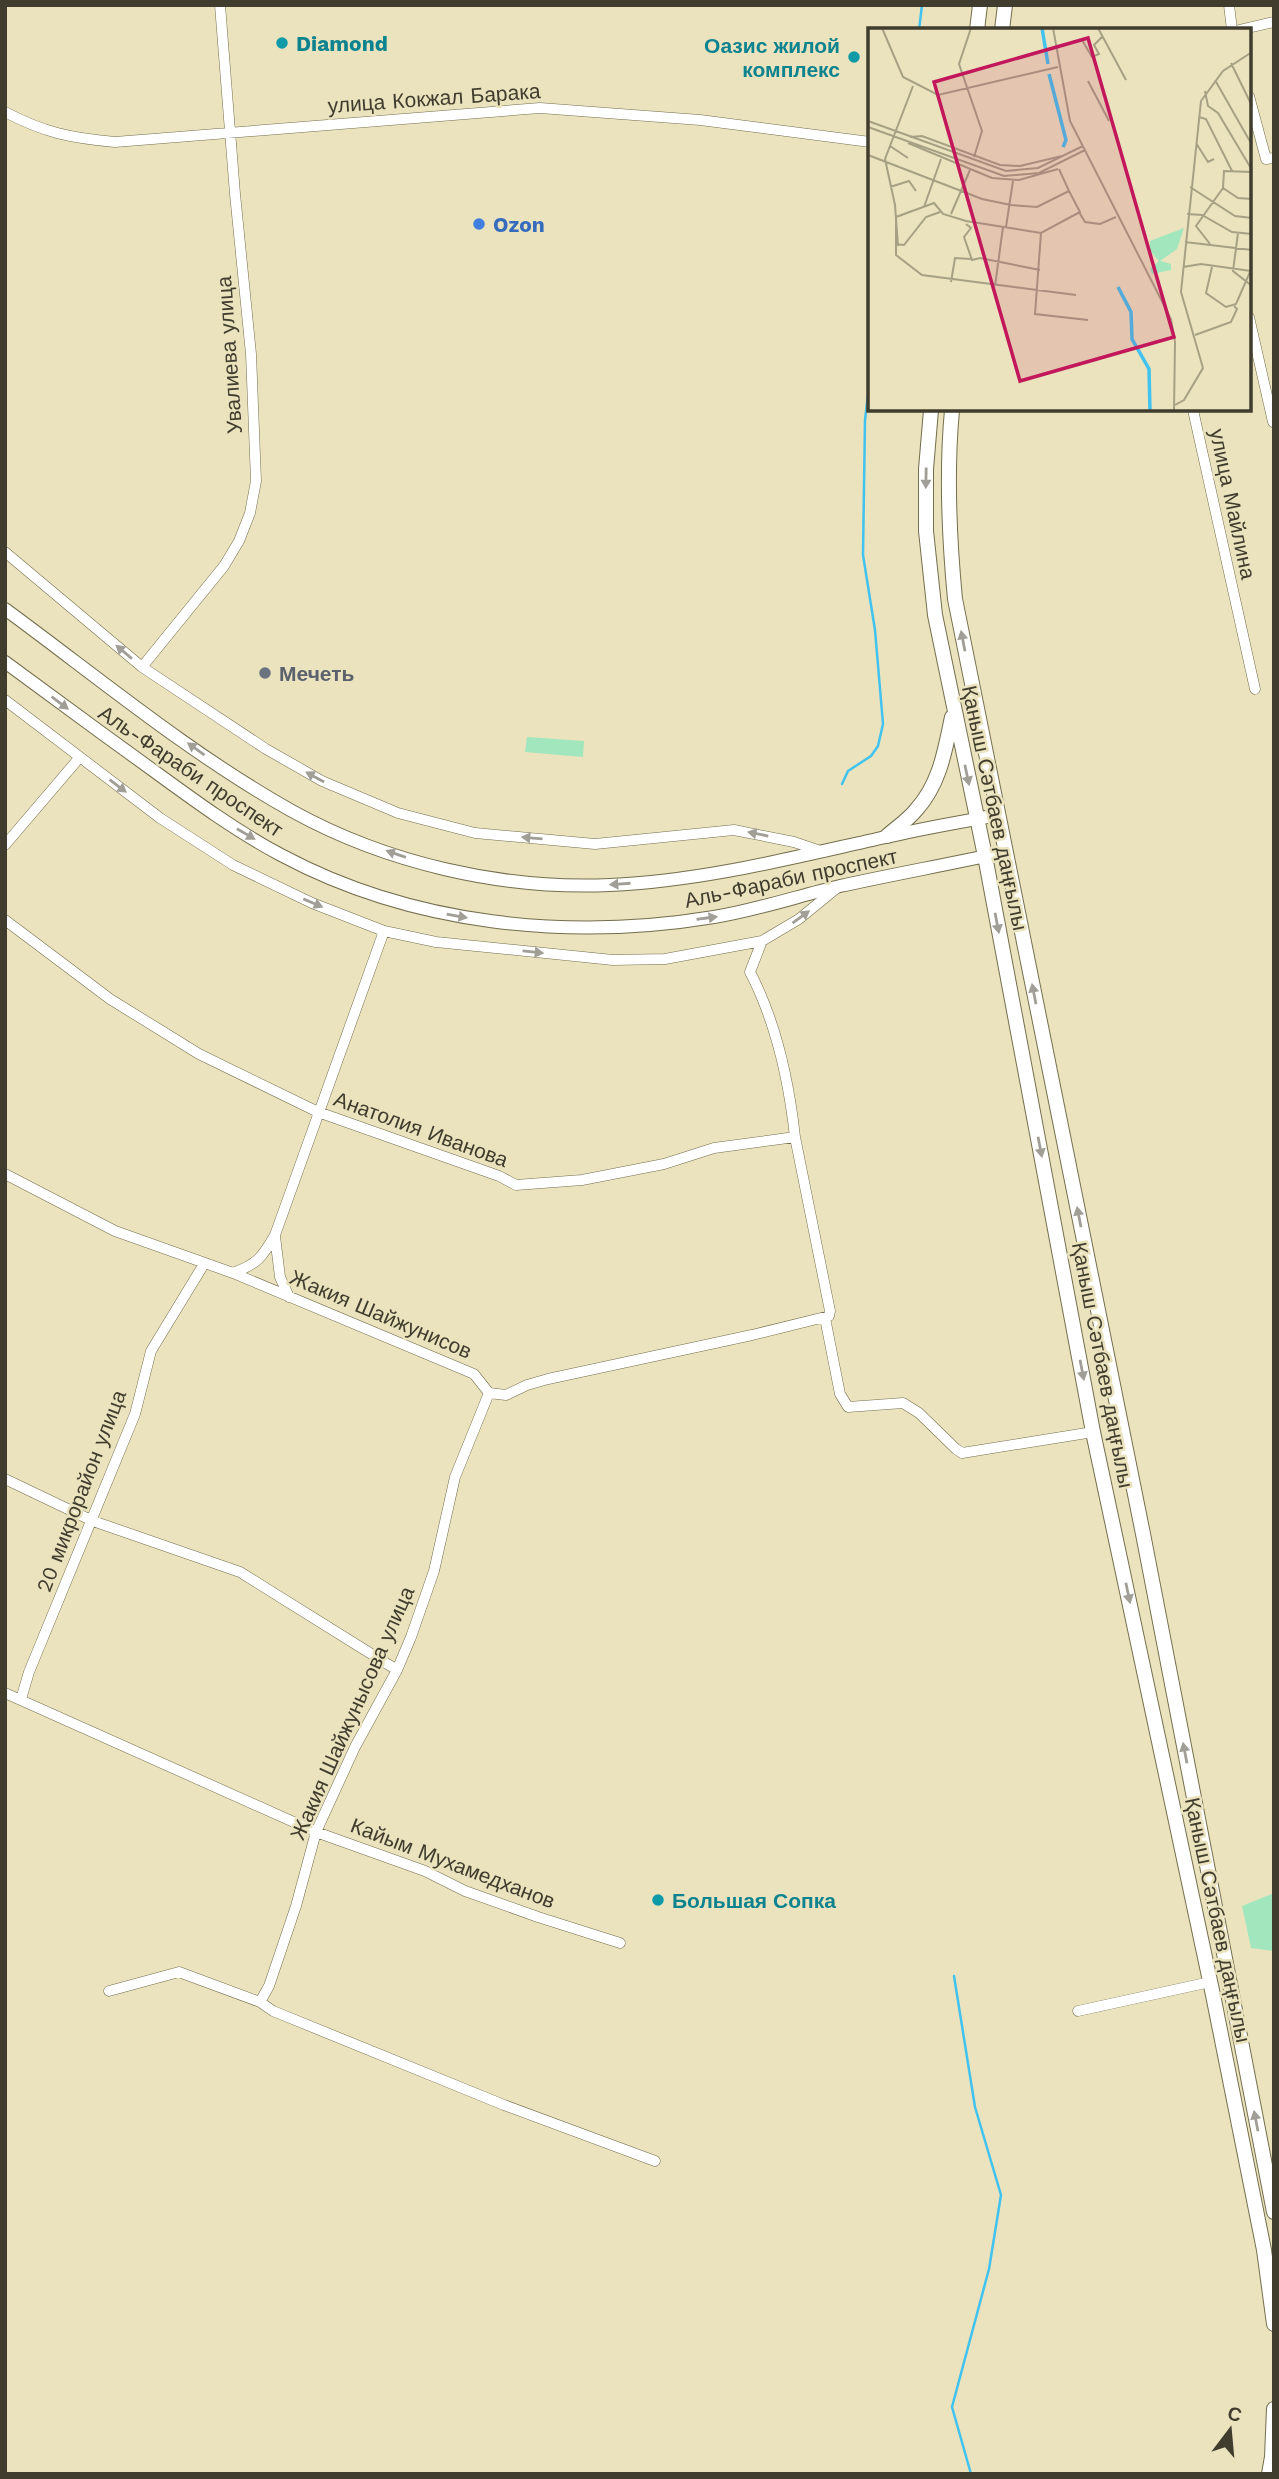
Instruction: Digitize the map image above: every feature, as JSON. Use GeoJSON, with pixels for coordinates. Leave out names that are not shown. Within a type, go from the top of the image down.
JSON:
{"type":"FeatureCollection","features":[{"type":"Feature","properties":{"kind":"main road"},"geometry":{"type":"LineString","coordinates":[[977,28],[980,5]]}},
{"type":"Feature","properties":{"kind":"main road"},"geometry":{"type":"LineString","coordinates":[[1002,28],[1005,5]]}},
{"type":"Feature","properties":{"kind":"main road","name":"Қаныш Сәтбаев даңғылы"},"geometry":{"type":"LineString","coordinates":[[931,411],[926,469],[926,531],[934,615],[985,856],[1093,1432],[1264,2249],[1274,2324]]}},
{"type":"Feature","properties":{"kind":"main road","name":"Қаныш Сәтбаев даңғылы"},"geometry":{"type":"LineString","coordinates":[[951,411],[948,521],[955,600],[1144,1539],[1274,2212]]}},
{"type":"Feature","properties":{"kind":"main road"},"geometry":{"type":"LineString","coordinates":[[887,836],[916,811],[932,789],[943,759],[953,712]]}},
{"type":"Feature","properties":{"kind":"main road"},"geometry":{"type":"LineString","coordinates":[[1269,2474],[1274,2409]]}},
{"type":"Feature","properties":{"kind":"street","name":"Увалиева улица"},"geometry":{"type":"LineString","coordinates":[[142,667],[183,619],[234,549],[250,513],[256,481],[251,354],[220,5]]}},
{"type":"Feature","properties":{"kind":"street"},"geometry":{"type":"LineString","coordinates":[[1229,5],[1232,28]]}},
{"type":"Feature","properties":{"kind":"street"},"geometry":{"type":"LineString","coordinates":[[1248,28],[1274,22]]}},
{"type":"Feature","properties":{"kind":"street"},"geometry":{"type":"LineString","coordinates":[[1251,103],[1266,159],[1274,158]]}},
{"type":"Feature","properties":{"kind":"street","name":"улица Кокжал Барака"},"geometry":{"type":"LineString","coordinates":[[5,112],[36,128],[72,138],[115,142],[540,108],[700,120],[868,142]]}},
{"type":"Feature","properties":{"kind":"street"},"geometry":{"type":"LineString","coordinates":[[1251,326],[1273,422]]}},
{"type":"Feature","properties":{"kind":"street","name":"улица Майлина"},"geometry":{"type":"LineString","coordinates":[[1193,411],[1255,689]]}},
{"type":"Feature","properties":{"kind":"street"},"geometry":{"type":"LineString","coordinates":[[5,552],[142,667],[265,749],[322,781],[397,813],[475,833],[594,844],[734,830],[794,842],[823,852]]}},
{"type":"Feature","properties":{"kind":"street","name":"Аль-Фараби проспект"},"geometry":{"type":"LineString","coordinates":[[5,609],[240,780],[295,813],[344,835],[412,860],[472,874],[546,884],[608,885],[670,880],[823,852],[887,836],[998,815]]}},
{"type":"Feature","properties":{"kind":"street","name":"Аль-Фараби проспект"},"geometry":{"type":"LineString","coordinates":[[5,662],[225,822],[282,856],[386,899],[439,913],[543,927],[654,925],[774,905],[838,887],[1005,852]]}},
{"type":"Feature","properties":{"kind":"street"},"geometry":{"type":"LineString","coordinates":[[5,700],[160,818],[233,865],[312,903],[384,931],[436,942],[612,960],[665,959],[762,941],[799,919],[838,887]]}},
{"type":"Feature","properties":{"kind":"street"},"geometry":{"type":"LineString","coordinates":[[5,845],[80,757]]}},
{"type":"Feature","properties":{"kind":"street","name":"Анатолия Иванова"},"geometry":{"type":"LineString","coordinates":[[5,920],[110,999],[188,1047],[318,1112],[499,1176],[516,1185],[582,1180],[664,1164],[714,1148],[795,1137]]}},
{"type":"Feature","properties":{"kind":"street"},"geometry":{"type":"LineString","coordinates":[[233,1273],[253,1266],[264,1255],[275,1235],[384,931]]}},
{"type":"Feature","properties":{"kind":"street"},"geometry":{"type":"LineString","coordinates":[[762,941],[750,972],[761,993],[785,1071],[840,1394],[848,1406],[903,1403],[919,1413],[962,1453],[1093,1432]]}},
{"type":"Feature","properties":{"kind":"street","name":"Жакия Шайжунисов"},"geometry":{"type":"LineString","coordinates":[[5,1174],[115,1231],[233,1273],[474,1374],[489,1393]]}},
{"type":"Feature","properties":{"kind":"street"},"geometry":{"type":"LineString","coordinates":[[275,1235],[280,1277],[289,1297]]}},
{"type":"Feature","properties":{"kind":"street","name":"20 микрорайон улица"},"geometry":{"type":"LineString","coordinates":[[22,1699],[29,1672],[135,1414],[151,1351],[204,1264]]}},
{"type":"Feature","properties":{"kind":"street"},"geometry":{"type":"LineString","coordinates":[[489,1393],[506,1395],[548,1379],[827,1317]]}},
{"type":"Feature","properties":{"kind":"street","name":"Жакия Шайжунысова улица"},"geometry":{"type":"LineString","coordinates":[[260,2002],[269,1986],[296,1906],[316,1832],[355,1747],[397,1670],[434,1572],[455,1477],[489,1393]]}},
{"type":"Feature","properties":{"kind":"street"},"geometry":{"type":"LineString","coordinates":[[5,1479],[93,1521],[240,1572],[397,1670]]}},
{"type":"Feature","properties":{"kind":"street","name":"Кайым Мухамедханов"},"geometry":{"type":"LineString","coordinates":[[5,1693],[316,1832],[425,1871],[465,1891],[620,1943]]}},
{"type":"Feature","properties":{"kind":"street"},"geometry":{"type":"LineString","coordinates":[[109,1991],[179,1972],[260,2002],[273,2011],[504,2105],[655,2161]]}},
{"type":"Feature","properties":{"kind":"street"},"geometry":{"type":"LineString","coordinates":[[1078,2011],[1210,1982]]}},
{"type":"Feature","properties":{"kind":"green space"},"geometry":{"type":"Polygon","coordinates":[[[527,737],[584,741],[583,757],[525,752],[527,737]]]}},
{"type":"Feature","properties":{"kind":"green space"},"geometry":{"type":"Polygon","coordinates":[[[1274,1893],[1274,1951],[1251,1948],[1242,1906],[1274,1893]]]}},
{"type":"Feature","properties":{"kind":"waterway"},"geometry":{"type":"LineString","coordinates":[[919,28],[922,5]]}},
{"type":"Feature","properties":{"kind":"waterway"},"geometry":{"type":"LineString","coordinates":[[842,784],[848,771],[871,756],[878,746],[883,724],[875,630],[863,555],[865,420],[868,395]]}},
{"type":"Feature","properties":{"kind":"waterway"},"geometry":{"type":"LineString","coordinates":[[954,1976],[975,2107],[1001,2195],[989,2269],[952,2407],[971,2474]]}},
{"type":"Feature","properties":{"kind":"place","name":"Diamond"},"geometry":{"type":"Point","coordinates":[282,43]}},
{"type":"Feature","properties":{"kind":"place","name":"Оазис жилой комплекс"},"geometry":{"type":"Point","coordinates":[854,57]}},
{"type":"Feature","properties":{"kind":"place","name":"Ozon"},"geometry":{"type":"Point","coordinates":[479,224]}},
{"type":"Feature","properties":{"kind":"place","name":"Мечеть"},"geometry":{"type":"Point","coordinates":[265,673]}},
{"type":"Feature","properties":{"kind":"place","name":"Большая Сопка"},"geometry":{"type":"Point","coordinates":[658,1900]}}]}
